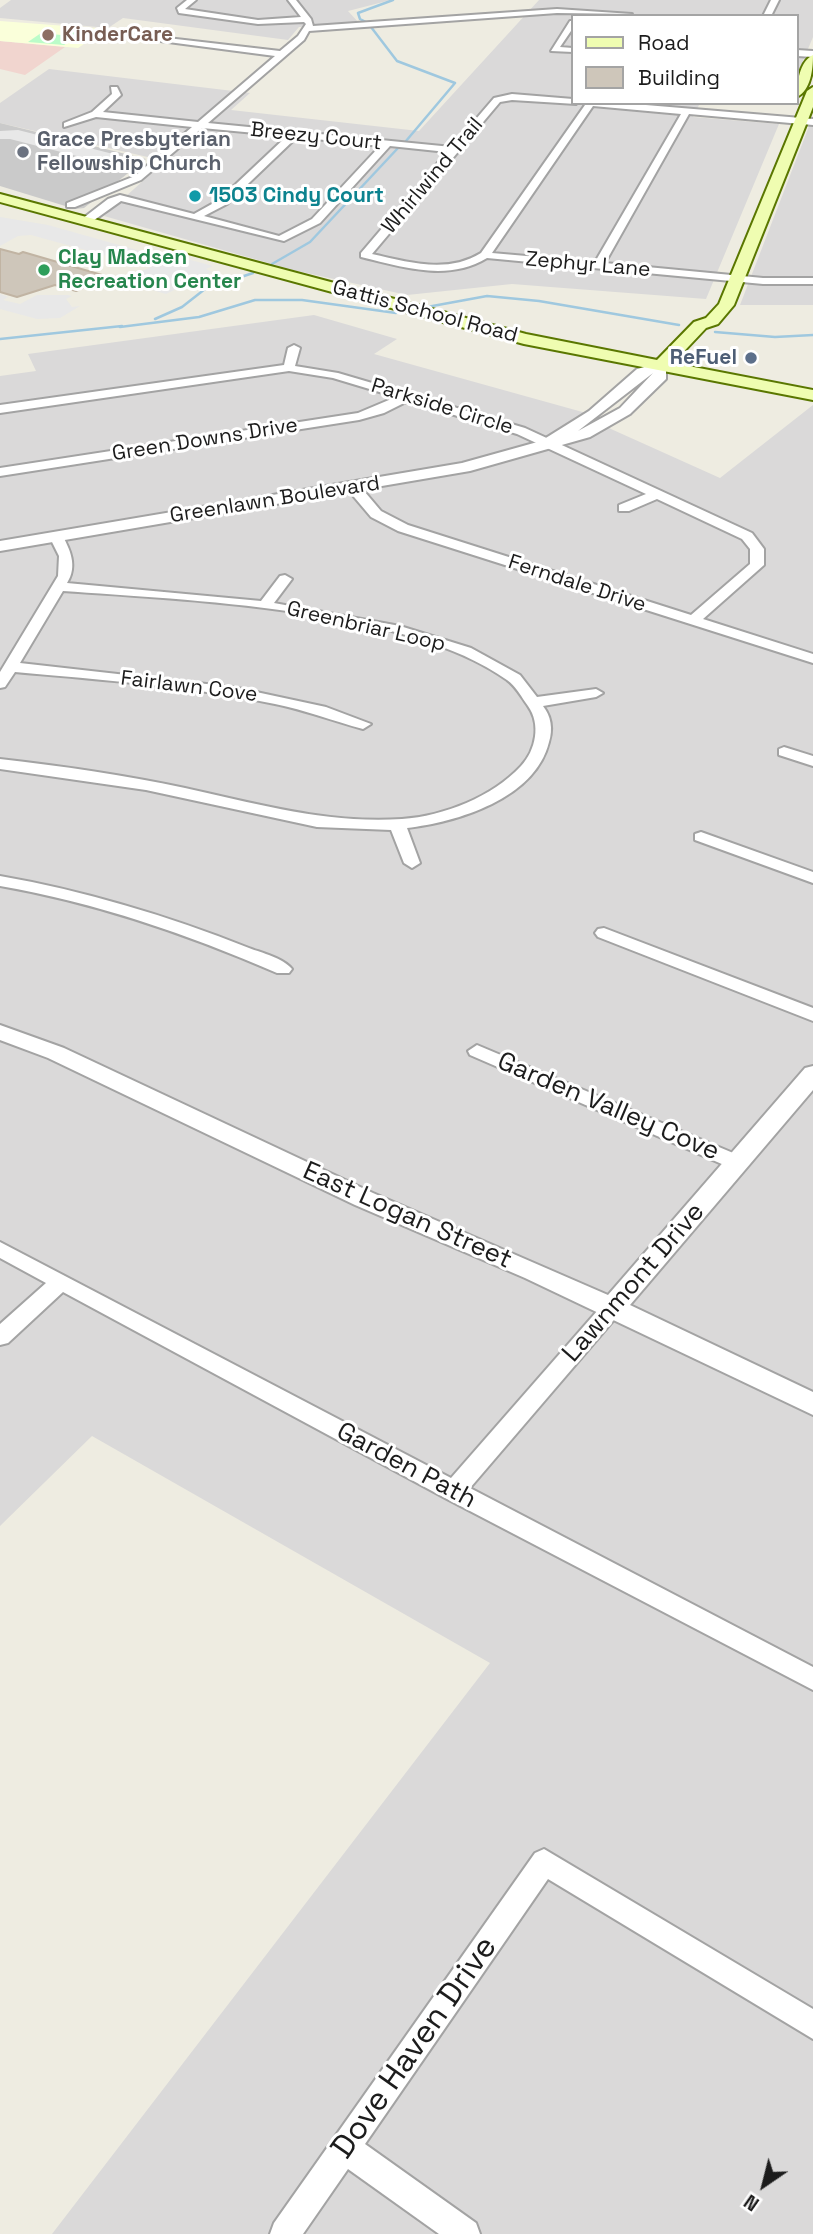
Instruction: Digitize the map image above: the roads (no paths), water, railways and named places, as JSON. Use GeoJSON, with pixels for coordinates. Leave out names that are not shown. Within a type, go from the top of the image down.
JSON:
{"type":"FeatureCollection","features":[{"type":"Feature","properties":{"kind":"main road"},"geometry":{"type":"LineString","coordinates":[[799,88],[813,56]]}},
{"type":"Feature","properties":{"kind":"main road","name":"Greenlawn Boulevard"},"geometry":{"type":"LineString","coordinates":[[659,367],[700,325],[712,321],[721,313],[738,279],[813,91]]}},
{"type":"Feature","properties":{"kind":"main road","name":"Greenlawn Boulevard"},"geometry":{"type":"LineString","coordinates":[[700,325],[700,319],[714,298],[721,278],[800,121]]}},
{"type":"Feature","properties":{"kind":"main road","name":"Gattis School Road"},"geometry":{"type":"LineString","coordinates":[[0,192],[41,209]]}},
{"type":"Feature","properties":{"kind":"main road","name":"Gattis School Road"},"geometry":{"type":"LineString","coordinates":[[0,198],[524,339],[813,395]]}},
{"type":"Feature","properties":{"kind":"street"},"geometry":{"type":"LineString","coordinates":[[192,0],[181,8],[182,11],[258,22],[307,19]]}},
{"type":"Feature","properties":{"kind":"street"},"geometry":{"type":"LineString","coordinates":[[71,205],[138,177],[309,29],[580,13],[591,0]]}},
{"type":"Feature","properties":{"kind":"street"},"geometry":{"type":"LineString","coordinates":[[296,1],[307,19],[309,29]]}},
{"type":"Feature","properties":{"kind":"street"},"geometry":{"type":"LineString","coordinates":[[572,24],[554,49],[572,50]]}},
{"type":"Feature","properties":{"kind":"street"},"geometry":{"type":"LineString","coordinates":[[153,38],[282,54]]}},
{"type":"Feature","properties":{"kind":"street"},"geometry":{"type":"LineString","coordinates":[[67,125],[94,114],[117,95],[114,89]]}},
{"type":"Feature","properties":{"kind":"street","name":"Whirlwind Trail"},"geometry":{"type":"LineString","coordinates":[[365,256],[453,150],[501,98],[572,102]]}},
{"type":"Feature","properties":{"kind":"street"},"geometry":{"type":"LineString","coordinates":[[485,255],[589,105]]}},
{"type":"Feature","properties":{"kind":"street"},"geometry":{"type":"LineString","coordinates":[[611,105],[800,121]]}},
{"type":"Feature","properties":{"kind":"street"},"geometry":{"type":"LineString","coordinates":[[599,265],[686,112]]}},
{"type":"Feature","properties":{"kind":"street","name":"Breezy Court"},"geometry":{"type":"LineString","coordinates":[[94,114],[453,150]]}},
{"type":"Feature","properties":{"kind":"street"},"geometry":{"type":"LineString","coordinates":[[197,216],[223,202],[294,135]]}},
{"type":"Feature","properties":{"kind":"street"},"geometry":{"type":"LineString","coordinates":[[86,221],[120,198],[280,239],[316,222],[387,144]]}},
{"type":"Feature","properties":{"kind":"street","name":"Zephyr Lane"},"geometry":{"type":"LineString","coordinates":[[365,256],[438,267],[466,265],[485,255],[721,278],[813,281]]}},
{"type":"Feature","properties":{"kind":"street"},"geometry":{"type":"LineString","coordinates":[[289,368],[293,348]]}},
{"type":"Feature","properties":{"kind":"street","name":"Greenlawn Boulevard"},"geometry":{"type":"LineString","coordinates":[[0,546],[464,468],[584,434],[625,411],[661,376],[659,367]]}},
{"type":"Feature","properties":{"kind":"street","name":"Parkside Circle"},"geometry":{"type":"LineString","coordinates":[[0,410],[142,382],[289,368],[334,375],[506,426],[737,530],[757,549],[758,561],[752,572],[693,621]]}},
{"type":"Feature","properties":{"kind":"street","name":"Green Downs Drive"},"geometry":{"type":"LineString","coordinates":[[0,472],[359,416],[380,410],[406,397]]}},
{"type":"Feature","properties":{"kind":"street","name":"Ferndale Drive"},"geometry":{"type":"LineString","coordinates":[[354,488],[376,514],[403,528],[813,659]]}},
{"type":"Feature","properties":{"kind":"street"},"geometry":{"type":"LineString","coordinates":[[624,509],[658,494]]}},
{"type":"Feature","properties":{"kind":"street"},"geometry":{"type":"LineString","coordinates":[[0,684],[61,587],[67,566],[57,536]]}},
{"type":"Feature","properties":{"kind":"street"},"geometry":{"type":"LineString","coordinates":[[265,605],[285,579]]}},
{"type":"Feature","properties":{"kind":"street","name":"Greenbriar Loop"},"geometry":{"type":"LineString","coordinates":[[61,587],[265,605],[403,632],[461,649],[512,674],[537,702]]}},
{"type":"Feature","properties":{"kind":"street","name":"Fairlawn Cove"},"geometry":{"type":"LineString","coordinates":[[11,667],[232,690],[300,704],[363,724]]}},
{"type":"Feature","properties":{"kind":"street"},"geometry":{"type":"LineString","coordinates":[[0,764],[137,783],[315,824],[397,824],[458,811],[497,793],[519,776],[536,757],[542,744],[544,730],[537,702],[596,694]]}},
{"type":"Feature","properties":{"kind":"street"},"geometry":{"type":"LineString","coordinates":[[784,752],[813,761]]}},
{"type":"Feature","properties":{"kind":"street"},"geometry":{"type":"LineString","coordinates":[[397,824],[412,863]]}},
{"type":"Feature","properties":{"kind":"street"},"geometry":{"type":"LineString","coordinates":[[701,837],[813,878]]}},
{"type":"Feature","properties":{"kind":"street"},"geometry":{"type":"LineString","coordinates":[[0,881],[109,905],[171,923],[284,969]]}},
{"type":"Feature","properties":{"kind":"street"},"geometry":{"type":"LineString","coordinates":[[604,933],[813,1015]]}},
{"type":"Feature","properties":{"kind":"street","name":"East Logan Street"},"geometry":{"type":"LineString","coordinates":[[0,1032],[57,1053],[363,1199],[612,1308],[813,1404]]}},
{"type":"Feature","properties":{"kind":"street","name":"Garden Valley Cove"},"geometry":{"type":"LineString","coordinates":[[477,1051],[738,1163]]}},
{"type":"Feature","properties":{"kind":"street","name":"Lawnmont Drive"},"geometry":{"type":"LineString","coordinates":[[453,1490],[813,1074]]}},
{"type":"Feature","properties":{"kind":"street","name":"Garden Path"},"geometry":{"type":"LineString","coordinates":[[0,1249],[813,1679]]}},
{"type":"Feature","properties":{"kind":"street"},"geometry":{"type":"LineString","coordinates":[[0,1337],[60,1282]]}},
{"type":"Feature","properties":{"kind":"street","name":"Dove Haven Drive"},"geometry":{"type":"LineString","coordinates":[[285,2234],[544,1862],[813,2025]]}},
{"type":"Feature","properties":{"kind":"street"},"geometry":{"type":"LineString","coordinates":[[346,2149],[465,2234]]}},
{"type":"Feature","properties":{"kind":"waterway"},"geometry":{"type":"LineString","coordinates":[[366,22],[360,19],[358,13],[393,0]]}},
{"type":"Feature","properties":{"kind":"waterway"},"geometry":{"type":"LineString","coordinates":[[371,27],[397,61],[455,83],[406,141]]}},
{"type":"Feature","properties":{"kind":"waterway"},"geometry":{"type":"LineString","coordinates":[[272,264],[310,242],[398,148]]}},
{"type":"Feature","properties":{"kind":"waterway"},"geometry":{"type":"LineString","coordinates":[[155,319],[182,307],[205,289],[253,273]]}},
{"type":"Feature","properties":{"kind":"waterway"},"geometry":{"type":"LineString","coordinates":[[427,307],[487,296],[539,301],[679,325]]}},
{"type":"Feature","properties":{"kind":"waterway"},"geometry":{"type":"LineString","coordinates":[[120,327],[199,317],[255,300],[302,300],[396,313]]}},
{"type":"Feature","properties":{"kind":"waterway"},"geometry":{"type":"LineString","coordinates":[[0,339],[122,326]]}},
{"type":"Feature","properties":{"kind":"waterway"},"geometry":{"type":"LineString","coordinates":[[715,332],[775,337],[813,335]]}},
{"type":"Feature","properties":{"kind":"place","name":"KinderCare"},"geometry":{"type":"Point","coordinates":[48,35]}},
{"type":"Feature","properties":{"kind":"place","name":"Grace Presbyterian Fellowship Church"},"geometry":{"type":"Point","coordinates":[23,152]}},
{"type":"Feature","properties":{"kind":"place","name":"1503 Cindy Court"},"geometry":{"type":"Point","coordinates":[195,196]}},
{"type":"Feature","properties":{"kind":"place","name":"Clay Madsen Recreation Center"},"geometry":{"type":"Point","coordinates":[44,270]}},
{"type":"Feature","properties":{"kind":"place","name":"ReFuel"},"geometry":{"type":"Point","coordinates":[751,358]}}]}
